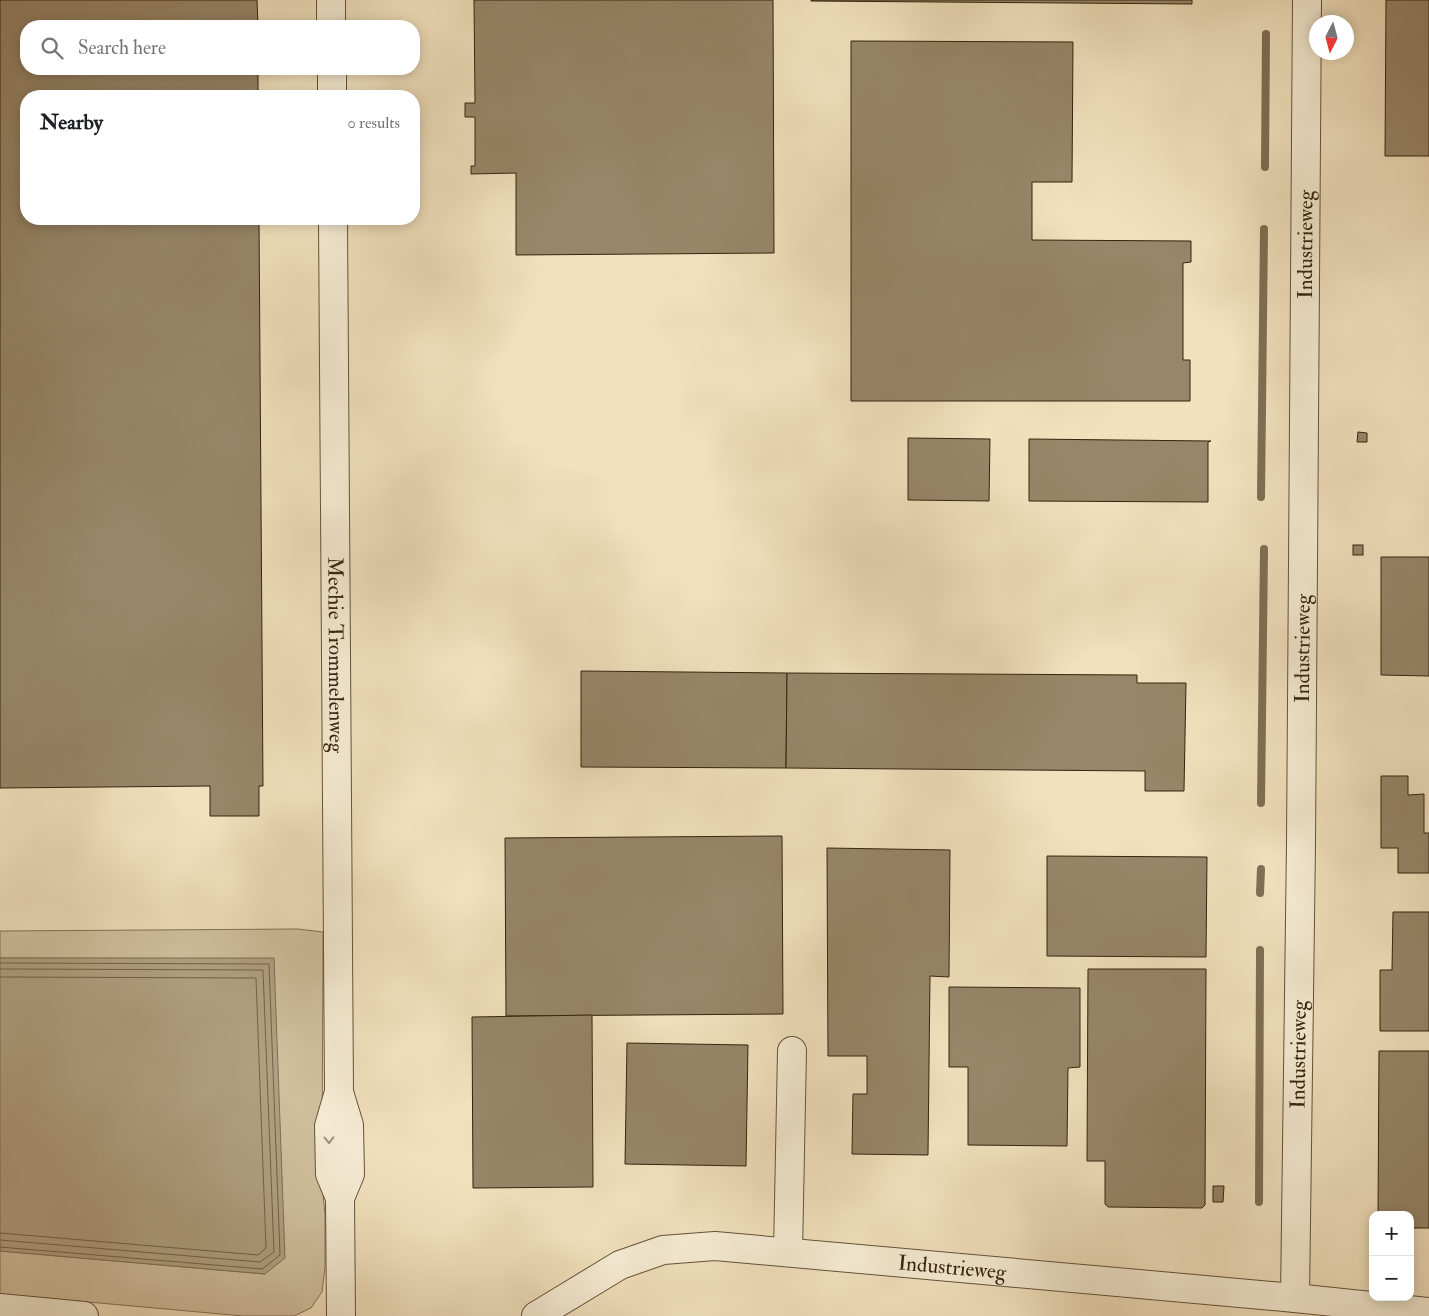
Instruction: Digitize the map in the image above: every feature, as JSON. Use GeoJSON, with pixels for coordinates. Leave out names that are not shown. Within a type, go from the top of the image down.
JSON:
{"type":"FeatureCollection","features":[{"type":"Feature","properties":{"kind":"street"},"geometry":{"type":"LineString","coordinates":[[331,0],[331,20]]}},
{"type":"Feature","properties":{"kind":"street","name":"Industrieweg"},"geometry":{"type":"LineString","coordinates":[[1295,1298],[1301,834],[1307,0]]}},
{"type":"Feature","properties":{"kind":"street"},"geometry":{"type":"LineString","coordinates":[[332,75],[332,90]]}},
{"type":"Feature","properties":{"kind":"street","name":"Mechie Trommelenweg"},"geometry":{"type":"LineString","coordinates":[[333,225],[339,1092],[329,1126],[330,1174],[340,1198],[340,1316]]}},
{"type":"Feature","properties":{"kind":"street"},"geometry":{"type":"LineString","coordinates":[[788,1252],[792,1051]]}},
{"type":"Feature","properties":{"kind":"street","name":"Industrieweg"},"geometry":{"type":"LineString","coordinates":[[536,1316],[620,1265],[663,1250],[715,1246],[1295,1298],[1429,1312]]}},
{"type":"Feature","properties":{"kind":"street"},"geometry":{"type":"LineString","coordinates":[[0,1308],[84,1316]]}},
{"type":"Feature","properties":{"kind":"shaded area"},"geometry":{"type":"Polygon","coordinates":[[[298,929],[323,932],[322,1183],[325,1215],[325,1267],[322,1292],[311,1308],[294,1316],[243,1316],[0,1294],[0,1251],[265,1274],[274,959],[0,958],[0,931],[298,929]]]}},
{"type":"Feature","properties":{"kind":"water"},"geometry":{"type":"Polygon","coordinates":[[[0,958],[274,958],[285,1258],[265,1274],[0,1251],[0,958]]]}},
{"type":"Feature","properties":{"kind":"building"},"geometry":{"type":"Polygon","coordinates":[[[0,0],[257,0],[258,20],[20,20],[20,75],[258,75],[258,90],[20,90],[20,225],[259,225],[263,786],[259,786],[259,816],[210,816],[210,786],[0,788],[0,0]]]}},
{"type":"Feature","properties":{"kind":"building"},"geometry":{"type":"Polygon","coordinates":[[[474,0],[773,0],[774,253],[516,255],[516,173],[471,174],[471,166],[475,166],[475,117],[465,117],[465,103],[475,103],[474,0]]]}},
{"type":"Feature","properties":{"kind":"building"},"geometry":{"type":"Polygon","coordinates":[[[1192,0],[1192,4],[811,1],[1192,0]]]}},
{"type":"Feature","properties":{"kind":"building"},"geometry":{"type":"Polygon","coordinates":[[[1386,0],[1429,0],[1429,156],[1385,156],[1386,0]]]}},
{"type":"Feature","properties":{"kind":"building"},"geometry":{"type":"Polygon","coordinates":[[[851,41],[1073,42],[1072,182],[1032,182],[1032,240],[1191,241],[1191,262],[1183,263],[1183,360],[1190,360],[1190,401],[851,401],[851,41]]]}},
{"type":"Feature","properties":{"kind":"building"},"geometry":{"type":"Polygon","coordinates":[[[1358,432],[1367,433],[1367,442],[1357,442],[1358,432]]]}},
{"type":"Feature","properties":{"kind":"building"},"geometry":{"type":"Polygon","coordinates":[[[908,438],[990,439],[989,501],[908,500],[908,438]]]}},
{"type":"Feature","properties":{"kind":"building"},"geometry":{"type":"Polygon","coordinates":[[[1029,439],[1211,441],[1208,442],[1208,502],[1029,501],[1029,439]]]}},
{"type":"Feature","properties":{"kind":"building"},"geometry":{"type":"Polygon","coordinates":[[[1353,545],[1363,545],[1363,555],[1353,555],[1353,545]]]}},
{"type":"Feature","properties":{"kind":"building"},"geometry":{"type":"Polygon","coordinates":[[[1381,557],[1429,557],[1429,676],[1381,675],[1381,557]]]}},
{"type":"Feature","properties":{"kind":"building"},"geometry":{"type":"Polygon","coordinates":[[[581,671],[787,673],[786,768],[581,767],[581,671]]]}},
{"type":"Feature","properties":{"kind":"building"},"geometry":{"type":"Polygon","coordinates":[[[787,673],[1137,675],[1137,683],[1186,683],[1184,791],[1145,791],[1145,771],[786,768],[787,673]]]}},
{"type":"Feature","properties":{"kind":"building"},"geometry":{"type":"Polygon","coordinates":[[[1381,776],[1408,776],[1408,795],[1424,794],[1424,833],[1429,833],[1429,873],[1398,873],[1398,848],[1381,848],[1381,776]]]}},
{"type":"Feature","properties":{"kind":"building"},"geometry":{"type":"Polygon","coordinates":[[[782,836],[783,1014],[506,1016],[505,838],[782,836]]]}},
{"type":"Feature","properties":{"kind":"building"},"geometry":{"type":"Polygon","coordinates":[[[827,848],[950,850],[949,977],[930,976],[928,1155],[852,1154],[853,1094],[867,1094],[867,1056],[828,1056],[827,848]]]}},
{"type":"Feature","properties":{"kind":"building"},"geometry":{"type":"Polygon","coordinates":[[[1047,856],[1207,857],[1206,957],[1047,956],[1047,856]]]}},
{"type":"Feature","properties":{"kind":"building"},"geometry":{"type":"Polygon","coordinates":[[[1393,912],[1429,912],[1429,1031],[1380,1031],[1380,970],[1392,970],[1393,912]]]}},
{"type":"Feature","properties":{"kind":"building"},"geometry":{"type":"Polygon","coordinates":[[[1088,969],[1206,969],[1205,1205],[1202,1208],[1108,1207],[1105,1204],[1105,1161],[1087,1161],[1088,969]]]}},
{"type":"Feature","properties":{"kind":"building"},"geometry":{"type":"Polygon","coordinates":[[[949,987],[1080,988],[1080,1067],[1068,1068],[1067,1146],[968,1145],[968,1067],[949,1067],[949,987]]]}},
{"type":"Feature","properties":{"kind":"building"},"geometry":{"type":"Polygon","coordinates":[[[592,1015],[593,1187],[473,1188],[472,1017],[592,1015]]]}},
{"type":"Feature","properties":{"kind":"building"},"geometry":{"type":"Polygon","coordinates":[[[627,1043],[748,1045],[746,1166],[625,1164],[627,1043]]]}},
{"type":"Feature","properties":{"kind":"building"},"geometry":{"type":"Polygon","coordinates":[[[1379,1051],[1429,1051],[1429,1228],[1414,1228],[1414,1211],[1378,1211],[1379,1051]]]}},
{"type":"Feature","properties":{"kind":"building"},"geometry":{"type":"Polygon","coordinates":[[[1213,1186],[1224,1186],[1223,1202],[1213,1202],[1213,1186]]]}},
{"type":"Feature","properties":{"kind":"waterway"},"geometry":{"type":"LineString","coordinates":[[1265,167],[1266,34]]}},
{"type":"Feature","properties":{"kind":"waterway"},"geometry":{"type":"LineString","coordinates":[[1261,497],[1264,229]]}},
{"type":"Feature","properties":{"kind":"waterway"},"geometry":{"type":"LineString","coordinates":[[1261,803],[1264,549]]}},
{"type":"Feature","properties":{"kind":"waterway"},"geometry":{"type":"LineString","coordinates":[[1260,893],[1261,869]]}},
{"type":"Feature","properties":{"kind":"waterway"},"geometry":{"type":"LineString","coordinates":[[1259,1202],[1260,950]]}}]}
